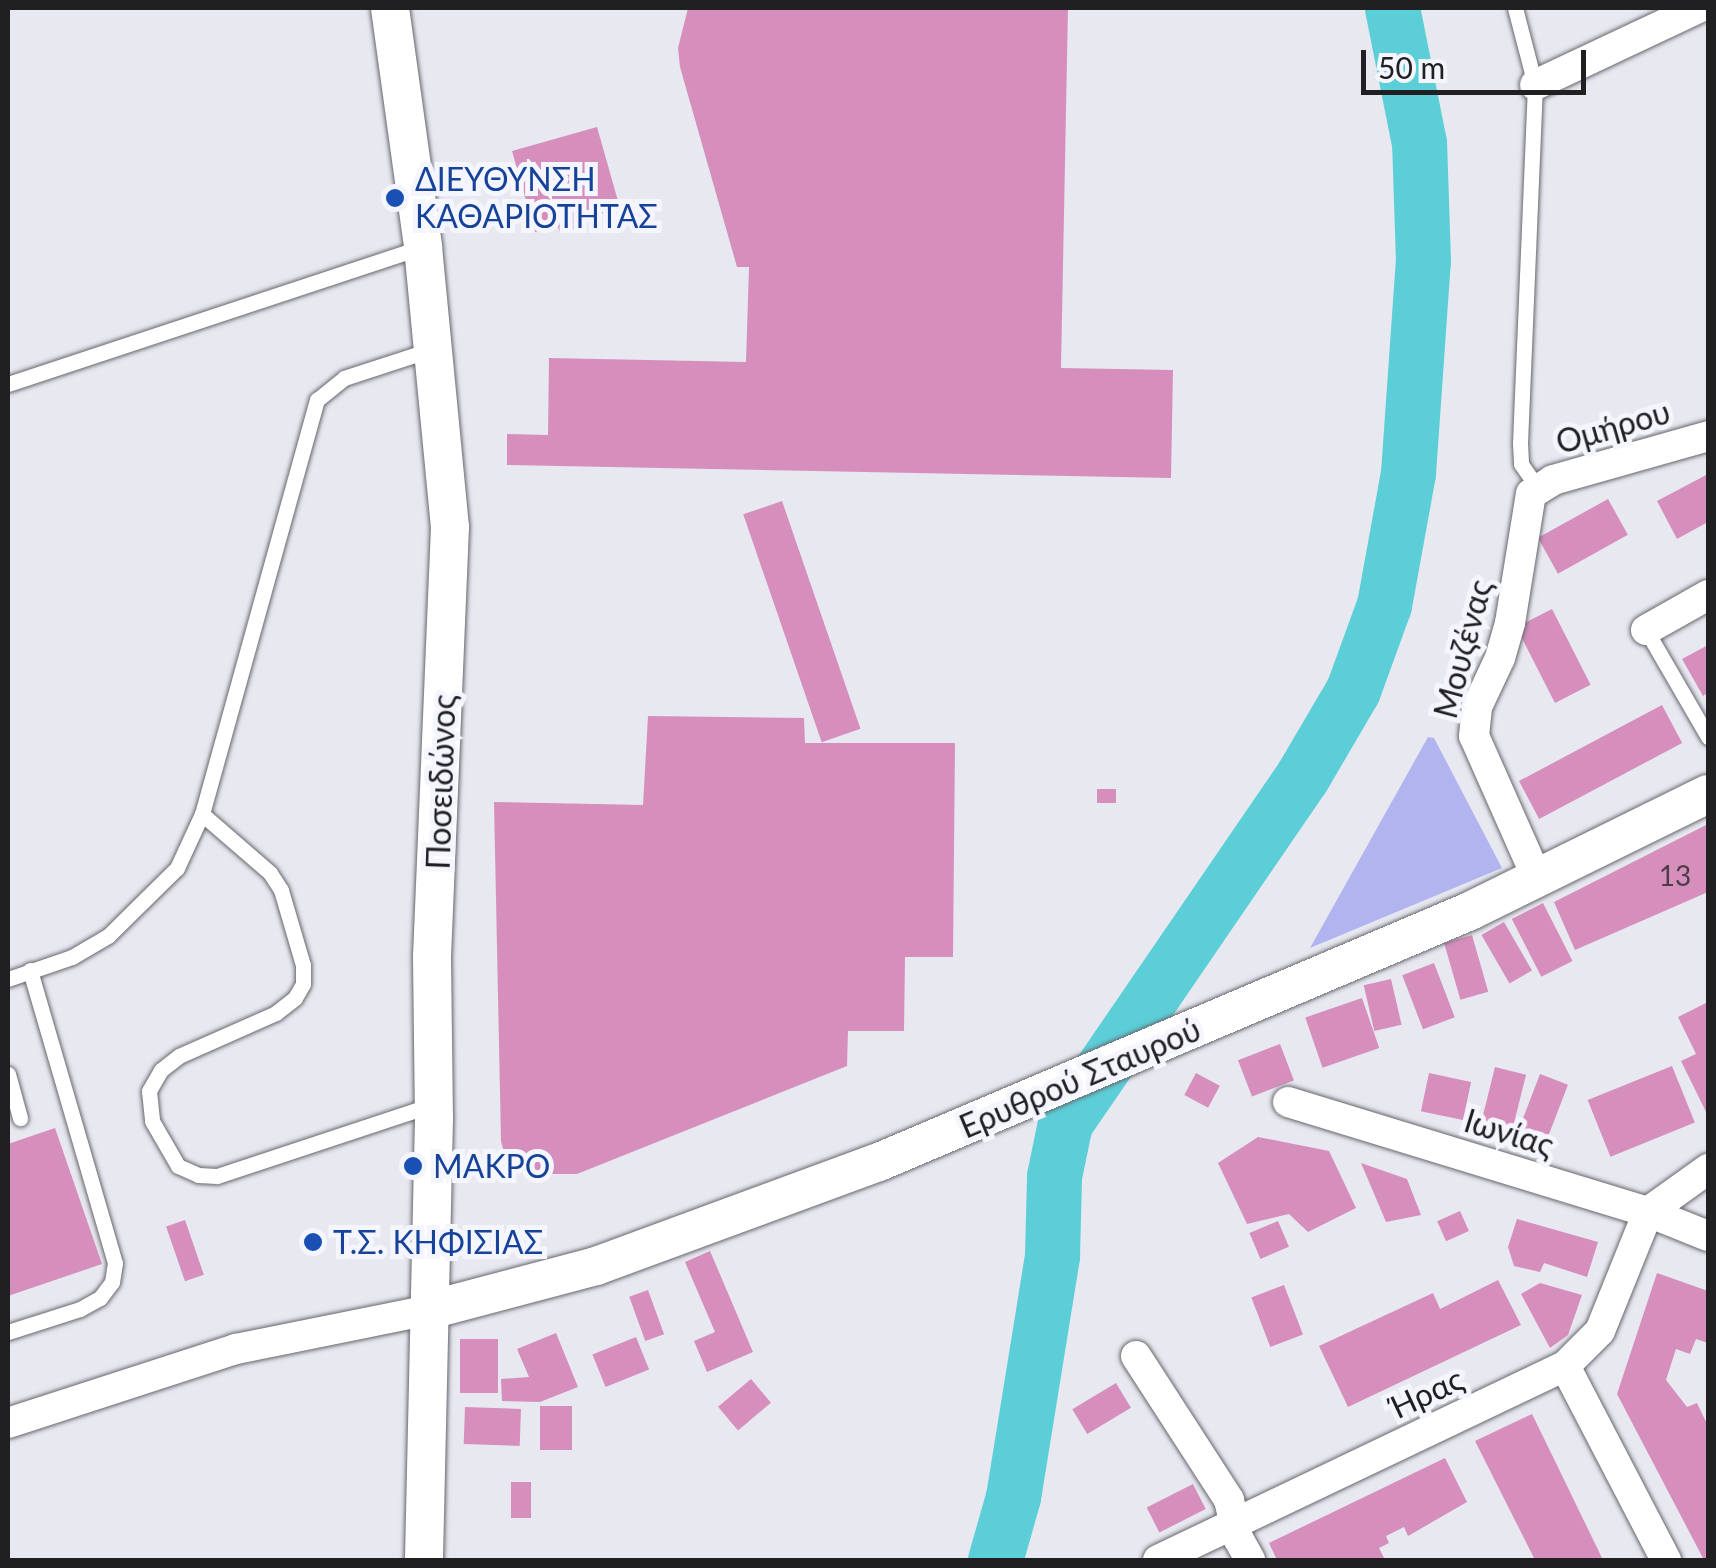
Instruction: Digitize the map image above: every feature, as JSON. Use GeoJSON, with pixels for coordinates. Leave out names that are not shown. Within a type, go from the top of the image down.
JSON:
{"type":"FeatureCollection","features":[{"type":"Feature","properties":{"kind":"street","name":"Ποσειδώνος"},"geometry":{"type":"LineString","coordinates":[[390,8],[423,247],[450,528],[432,956],[434,1104],[424,1560]]}},
{"type":"Feature","properties":{"kind":"street"},"geometry":{"type":"LineString","coordinates":[[1535,85],[1700,8]]}},
{"type":"Feature","properties":{"kind":"street","name":"Ομήρου"},"geometry":{"type":"LineString","coordinates":[[1537,487],[1708,436]]}},
{"type":"Feature","properties":{"kind":"street","name":"Μουζένας"},"geometry":{"type":"LineString","coordinates":[[1537,487],[1528,501],[1510,623],[1500,658],[1477,707],[1474,736],[1538,878]]}},
{"type":"Feature","properties":{"kind":"street"},"geometry":{"type":"LineString","coordinates":[[1646,630],[1708,595]]}},
{"type":"Feature","properties":{"kind":"street","name":"Ερυθρού Σταυρού"},"geometry":{"type":"LineString","coordinates":[[430,1310],[596,1266],[879,1162],[1174,1039],[1538,878],[1708,794]]}},
{"type":"Feature","properties":{"kind":"street","name":"Ιωνίας"},"geometry":{"type":"LineString","coordinates":[[1288,1102],[1648,1212],[1708,1236]]}},
{"type":"Feature","properties":{"kind":"street"},"geometry":{"type":"LineString","coordinates":[[1648,1212],[1708,1169]]}},
{"type":"Feature","properties":{"kind":"street","name":"Ήρας"},"geometry":{"type":"LineString","coordinates":[[1158,1560],[1565,1366],[1600,1331],[1648,1212]]}},
{"type":"Feature","properties":{"kind":"street"},"geometry":{"type":"LineString","coordinates":[[8,1423],[251,1345],[430,1310]]}},
{"type":"Feature","properties":{"kind":"street"},"geometry":{"type":"LineString","coordinates":[[1136,1356],[1230,1500],[1250,1560]]}},
{"type":"Feature","properties":{"kind":"street"},"geometry":{"type":"LineString","coordinates":[[1565,1366],[1666,1560]]}},
{"type":"Feature","properties":{"kind":"lane"},"geometry":{"type":"LineString","coordinates":[[1515,8],[1535,85],[1520,443],[1521,464],[1537,487]]}},
{"type":"Feature","properties":{"kind":"lane"},"geometry":{"type":"LineString","coordinates":[[8,384],[423,247]]}},
{"type":"Feature","properties":{"kind":"lane"},"geometry":{"type":"LineString","coordinates":[[8,978],[84,950],[140,909],[177,868],[202,814],[316,400],[344,378],[433,348]]}},
{"type":"Feature","properties":{"kind":"lane"},"geometry":{"type":"LineString","coordinates":[[1646,630],[1708,737]]}},
{"type":"Feature","properties":{"kind":"lane"},"geometry":{"type":"LineString","coordinates":[[202,814],[270,873],[282,890],[303,965],[303,984],[295,998],[276,1012],[179,1056],[161,1070],[148,1092],[152,1121],[178,1166],[198,1176],[216,1176],[434,1104]]}},
{"type":"Feature","properties":{"kind":"lane"},"geometry":{"type":"LineString","coordinates":[[8,1332],[80,1309],[100,1298],[112,1282],[115,1262],[30,970]]}},
{"type":"Feature","properties":{"kind":"lane"},"geometry":{"type":"LineString","coordinates":[[8,1074],[20,1118]]}},
{"type":"Feature","properties":{"kind":"shaded area"},"geometry":{"type":"Polygon","coordinates":[[[1428,737],[1434,738],[1502,868],[1310,948],[1428,737]]]}},
{"type":"Feature","properties":{"kind":"building"},"geometry":{"type":"Polygon","coordinates":[[[688,8],[1068,8],[1061,368],[1173,370],[1171,478],[507,465],[507,434],[548,435],[549,358],[746,362],[749,267],[737,267],[680,67],[678,48],[688,8]]]}},
{"type":"Feature","properties":{"kind":"building"},"geometry":{"type":"Polygon","coordinates":[[[597,127],[620,208],[579,220],[581,227],[560,233],[558,226],[535,232],[512,151],[597,127]]]}},
{"type":"Feature","properties":{"kind":"building"},"geometry":{"type":"Polygon","coordinates":[[[1708,474],[1708,522],[1677,539],[1657,501],[1708,474]]]}},
{"type":"Feature","properties":{"kind":"building"},"geometry":{"type":"Polygon","coordinates":[[[1608,499],[1628,535],[1558,574],[1538,538],[1608,499]]]}},
{"type":"Feature","properties":{"kind":"building"},"geometry":{"type":"Polygon","coordinates":[[[782,501],[860,729],[822,742],[743,514],[782,501]]]}},
{"type":"Feature","properties":{"kind":"building"},"geometry":{"type":"Polygon","coordinates":[[[1552,609],[1591,685],[1555,703],[1516,627],[1552,609]]]}},
{"type":"Feature","properties":{"kind":"building"},"geometry":{"type":"Polygon","coordinates":[[[1708,645],[1708,693],[1703,696],[1682,659],[1708,645]]]}},
{"type":"Feature","properties":{"kind":"building"},"geometry":{"type":"Polygon","coordinates":[[[1662,705],[1682,743],[1539,819],[1519,781],[1662,705]]]}},
{"type":"Feature","properties":{"kind":"building"},"geometry":{"type":"Polygon","coordinates":[[[648,716],[804,718],[805,743],[955,743],[953,957],[905,957],[904,1031],[848,1031],[847,1066],[577,1174],[547,1174],[518,1165],[505,1156],[501,1141],[494,802],[643,805],[648,716]]]}},
{"type":"Feature","properties":{"kind":"building"},"geometry":{"type":"Polygon","coordinates":[[[1097,789],[1116,789],[1116,803],[1097,803],[1097,789]]]}},
{"type":"Feature","properties":{"kind":"building"},"geometry":{"type":"Polygon","coordinates":[[[1708,824],[1708,892],[1575,950],[1554,902],[1708,824]]]}},
{"type":"Feature","properties":{"kind":"building"},"geometry":{"type":"Polygon","coordinates":[[[1543,903],[1573,961],[1541,977],[1512,919],[1543,903]]]}},
{"type":"Feature","properties":{"kind":"building"},"geometry":{"type":"Polygon","coordinates":[[[1504,922],[1532,970],[1509,983],[1481,935],[1504,922]]]}},
{"type":"Feature","properties":{"kind":"building"},"geometry":{"type":"Polygon","coordinates":[[[1472,935],[1488,992],[1460,1000],[1444,943],[1472,935]]]}},
{"type":"Feature","properties":{"kind":"building"},"geometry":{"type":"Polygon","coordinates":[[[1434,963],[1455,1017],[1423,1029],[1402,975],[1434,963]]]}},
{"type":"Feature","properties":{"kind":"building"},"geometry":{"type":"Polygon","coordinates":[[[1391,979],[1402,1025],[1374,1031],[1364,985],[1391,979]]]}},
{"type":"Feature","properties":{"kind":"building"},"geometry":{"type":"Polygon","coordinates":[[[1362,998],[1379,1048],[1323,1068],[1305,1018],[1362,998]]]}},
{"type":"Feature","properties":{"kind":"building"},"geometry":{"type":"Polygon","coordinates":[[[1708,1002],[1708,1116],[1681,1061],[1696,1054],[1678,1017],[1708,1002]]]}},
{"type":"Feature","properties":{"kind":"building"},"geometry":{"type":"Polygon","coordinates":[[[1280,1044],[1294,1080],[1252,1097],[1238,1060],[1280,1044]]]}},
{"type":"Feature","properties":{"kind":"building"},"geometry":{"type":"Polygon","coordinates":[[[1672,1066],[1695,1123],[1610,1157],[1588,1100],[1672,1066]]]}},
{"type":"Feature","properties":{"kind":"building"},"geometry":{"type":"Polygon","coordinates":[[[1495,1067],[1526,1075],[1511,1135],[1480,1127],[1495,1067]]]}},
{"type":"Feature","properties":{"kind":"building"},"geometry":{"type":"Polygon","coordinates":[[[1196,1073],[1220,1086],[1208,1108],[1184,1095],[1196,1073]]]}},
{"type":"Feature","properties":{"kind":"building"},"geometry":{"type":"Polygon","coordinates":[[[1429,1073],[1471,1082],[1463,1120],[1421,1111],[1429,1073]]]}},
{"type":"Feature","properties":{"kind":"building"},"geometry":{"type":"Polygon","coordinates":[[[1540,1074],[1568,1085],[1543,1150],[1515,1139],[1540,1074]]]}},
{"type":"Feature","properties":{"kind":"building"},"geometry":{"type":"Polygon","coordinates":[[[55,1128],[102,1264],[8,1296],[8,1144],[55,1128]]]}},
{"type":"Feature","properties":{"kind":"building"},"geometry":{"type":"Polygon","coordinates":[[[1258,1137],[1329,1151],[1356,1208],[1308,1232],[1289,1214],[1247,1224],[1218,1163],[1258,1137]]]}},
{"type":"Feature","properties":{"kind":"building"},"geometry":{"type":"Polygon","coordinates":[[[1361,1163],[1407,1179],[1421,1215],[1386,1222],[1361,1163]]]}},
{"type":"Feature","properties":{"kind":"building"},"geometry":{"type":"Polygon","coordinates":[[[1460,1211],[1469,1231],[1446,1241],[1437,1221],[1460,1211]]]}},
{"type":"Feature","properties":{"kind":"building"},"geometry":{"type":"Polygon","coordinates":[[[1517,1219],[1598,1242],[1587,1277],[1544,1263],[1540,1272],[1514,1266],[1508,1247],[1517,1219]]]}},
{"type":"Feature","properties":{"kind":"building"},"geometry":{"type":"Polygon","coordinates":[[[185,1220],[204,1275],[185,1281],[166,1227],[185,1220]]]}},
{"type":"Feature","properties":{"kind":"building"},"geometry":{"type":"Polygon","coordinates":[[[1278,1221],[1289,1247],[1260,1259],[1249,1233],[1278,1221]]]}},
{"type":"Feature","properties":{"kind":"building"},"geometry":{"type":"Polygon","coordinates":[[[710,1251],[753,1352],[707,1372],[694,1341],[715,1332],[685,1262],[710,1251]]]}},
{"type":"Feature","properties":{"kind":"building"},"geometry":{"type":"Polygon","coordinates":[[[1657,1273],[1708,1291],[1708,1343],[1696,1339],[1690,1354],[1676,1349],[1666,1380],[1687,1407],[1697,1403],[1708,1426],[1708,1560],[1704,1560],[1617,1394],[1657,1273]]]}},
{"type":"Feature","properties":{"kind":"building"},"geometry":{"type":"Polygon","coordinates":[[[1498,1280],[1521,1325],[1348,1407],[1319,1346],[1433,1293],[1440,1309],[1498,1280]]]}},
{"type":"Feature","properties":{"kind":"building"},"geometry":{"type":"Polygon","coordinates":[[[1540,1283],[1582,1295],[1568,1335],[1550,1348],[1521,1294],[1540,1283]]]}},
{"type":"Feature","properties":{"kind":"building"},"geometry":{"type":"Polygon","coordinates":[[[1284,1285],[1303,1334],[1270,1347],[1251,1298],[1284,1285]]]}},
{"type":"Feature","properties":{"kind":"building"},"geometry":{"type":"Polygon","coordinates":[[[648,1290],[664,1334],[645,1341],[629,1297],[648,1290]]]}},
{"type":"Feature","properties":{"kind":"building"},"geometry":{"type":"Polygon","coordinates":[[[556,1333],[578,1387],[540,1402],[502,1401],[501,1379],[529,1377],[517,1349],[556,1333]]]}},
{"type":"Feature","properties":{"kind":"building"},"geometry":{"type":"Polygon","coordinates":[[[636,1337],[649,1369],[606,1387],[592,1355],[636,1337]]]}},
{"type":"Feature","properties":{"kind":"building"},"geometry":{"type":"Polygon","coordinates":[[[460,1339],[498,1339],[498,1393],[460,1393],[460,1339]]]}},
{"type":"Feature","properties":{"kind":"building"},"geometry":{"type":"Polygon","coordinates":[[[751,1379],[771,1403],[738,1430],[718,1407],[751,1379]]]}},
{"type":"Feature","properties":{"kind":"building"},"geometry":{"type":"Polygon","coordinates":[[[1116,1383],[1131,1408],[1087,1434],[1072,1409],[1116,1383]]]}},
{"type":"Feature","properties":{"kind":"building"},"geometry":{"type":"Polygon","coordinates":[[[540,1406],[572,1406],[572,1450],[540,1450],[540,1406]]]}},
{"type":"Feature","properties":{"kind":"building"},"geometry":{"type":"Polygon","coordinates":[[[465,1407],[521,1409],[520,1446],[464,1444],[465,1407]]]}},
{"type":"Feature","properties":{"kind":"building"},"geometry":{"type":"Polygon","coordinates":[[[1532,1414],[1603,1560],[1535,1560],[1475,1441],[1532,1414]]]}},
{"type":"Feature","properties":{"kind":"building"},"geometry":{"type":"Polygon","coordinates":[[[1445,1458],[1467,1502],[1408,1536],[1404,1527],[1386,1536],[1389,1543],[1379,1548],[1385,1560],[1277,1560],[1269,1543],[1445,1458]]]}},
{"type":"Feature","properties":{"kind":"building"},"geometry":{"type":"Polygon","coordinates":[[[511,1482],[531,1482],[531,1518],[511,1518],[511,1482]]]}},
{"type":"Feature","properties":{"kind":"building"},"geometry":{"type":"Polygon","coordinates":[[[1193,1484],[1206,1509],[1159,1533],[1147,1508],[1193,1484]]]}},
{"type":"Feature","properties":{"kind":"waterway"},"geometry":{"type":"LineString","coordinates":[[995,1560],[1013,1497],[1052,1255],[1054,1176],[1065,1123],[1302,777],[1353,690],[1384,605],[1408,473],[1423,261],[1419,143],[1392,8]]}},
{"type":"Feature","properties":{"kind":"place","name":"ΔΙΕΥΘΥΝΣΗ ΚΑΘΑΡΙΟΤΗΤΑΣ"},"geometry":{"type":"Point","coordinates":[395,198]}},
{"type":"Feature","properties":{"kind":"place","name":"ΜΑΚΡΟ"},"geometry":{"type":"Point","coordinates":[413,1166]}},
{"type":"Feature","properties":{"kind":"place","name":"Τ.Σ. ΚΗΦΙΣΙΑΣ"},"geometry":{"type":"Point","coordinates":[313,1242]}}]}
